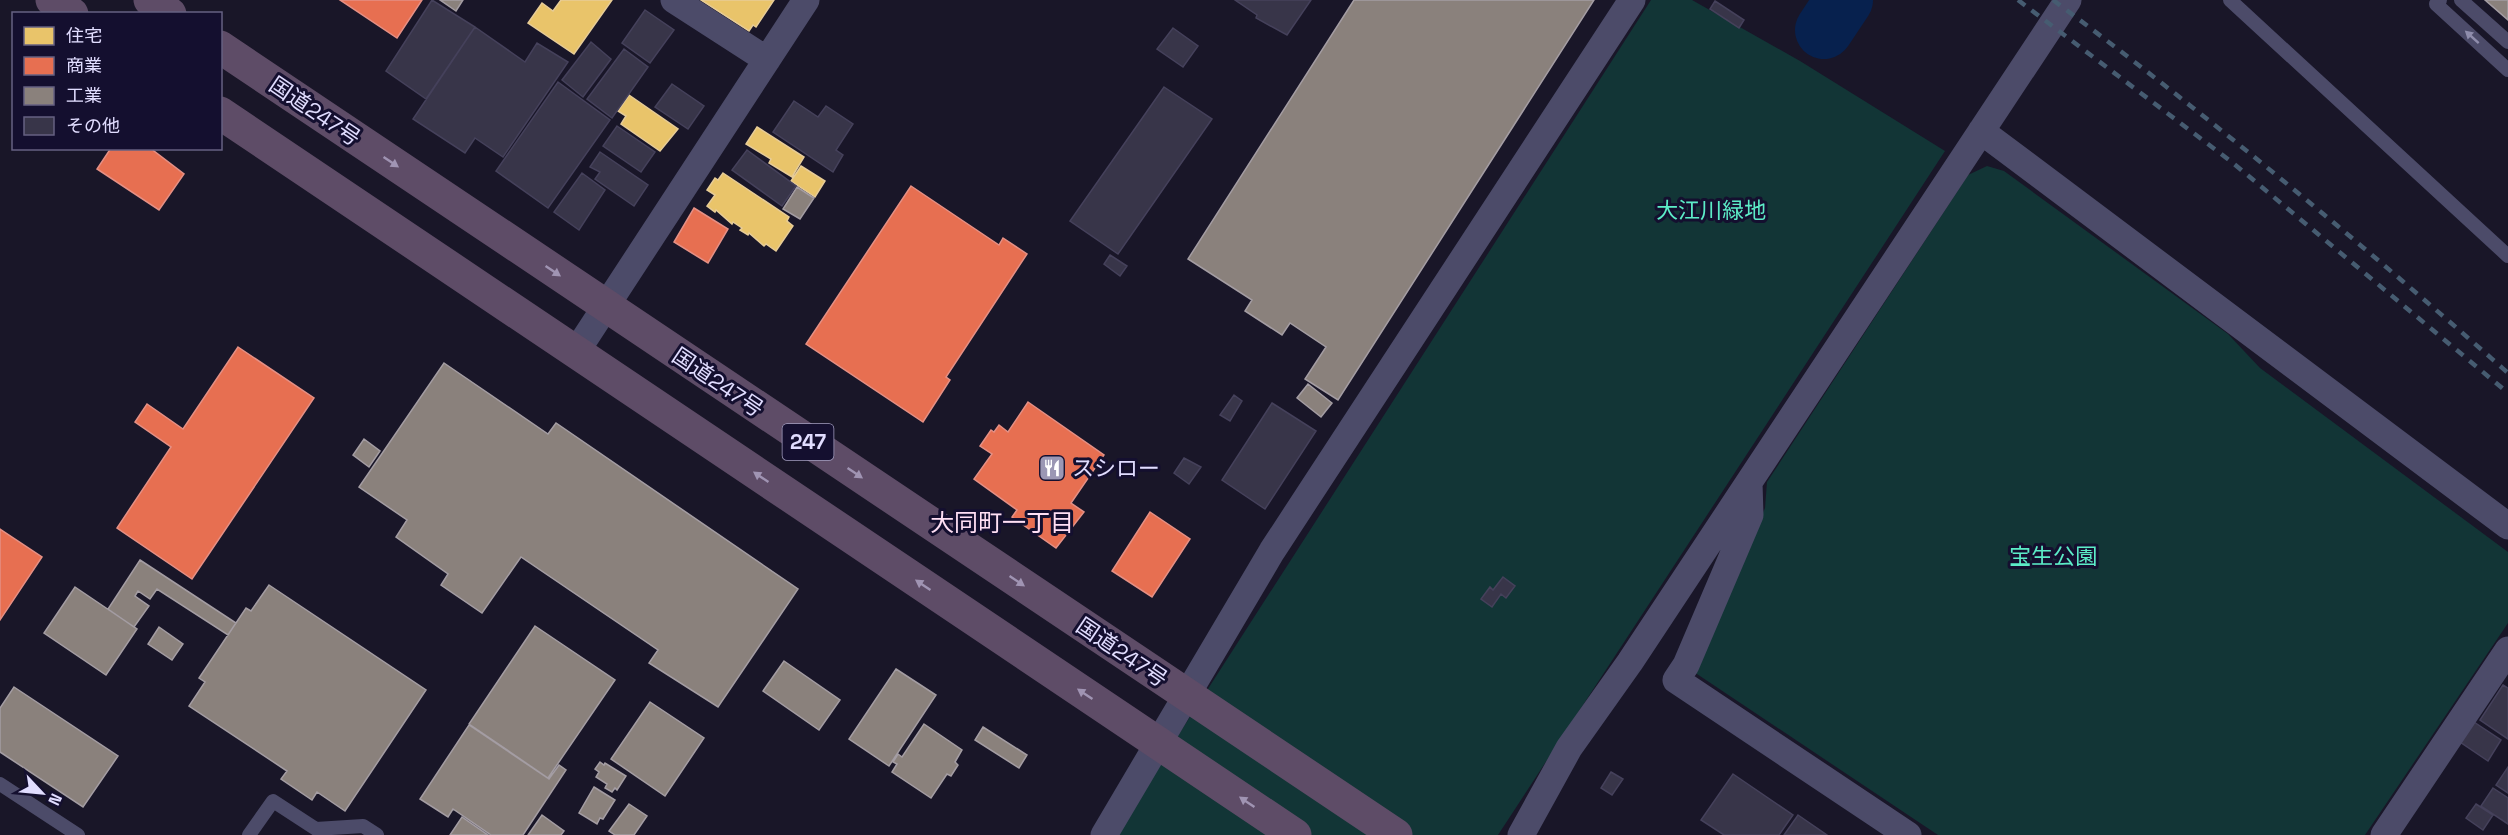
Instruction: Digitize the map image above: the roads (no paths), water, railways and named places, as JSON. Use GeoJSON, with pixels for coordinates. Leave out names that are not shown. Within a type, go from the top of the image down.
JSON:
{"type":"FeatureCollection","features":[{"type":"Feature","properties":{"kind":"highway"},"geometry":{"type":"LineString","coordinates":[[52,0],[69,12]]}},
{"type":"Feature","properties":{"kind":"highway"},"geometry":{"type":"LineString","coordinates":[[150,0],[167,12]]}},
{"type":"Feature","properties":{"kind":"highway","name":"国道247号"},"geometry":{"type":"LineString","coordinates":[[222,48],[1396,835]]}},
{"type":"Feature","properties":{"kind":"highway","name":"247"},"geometry":{"type":"LineString","coordinates":[[222,114],[1295,835]]}},
{"type":"Feature","properties":{"kind":"street"},"geometry":{"type":"LineString","coordinates":[[674,0],[767,60]]}},
{"type":"Feature","properties":{"kind":"street"},"geometry":{"type":"LineString","coordinates":[[576,352],[806,0]]}},
{"type":"Feature","properties":{"kind":"street"},"geometry":{"type":"LineString","coordinates":[[1104,835],[1272,551],[1632,0]]}},
{"type":"Feature","properties":{"kind":"street"},"geometry":{"type":"LineString","coordinates":[[1521,835],[1569,748],[1749,483],[2068,0]]}},
{"type":"Feature","properties":{"kind":"street"},"geometry":{"type":"LineString","coordinates":[[1981,131],[2508,526]]}},
{"type":"Feature","properties":{"kind":"street"},"geometry":{"type":"LineString","coordinates":[[1749,483],[1750,515],[1686,665],[1676,680],[1908,835]]}},
{"type":"Feature","properties":{"kind":"street"},"geometry":{"type":"LineString","coordinates":[[2384,835],[2508,650]]}},
{"type":"Feature","properties":{"kind":"lane"},"geometry":{"type":"LineString","coordinates":[[2230,0],[2508,256]]}},
{"type":"Feature","properties":{"kind":"lane"},"geometry":{"type":"LineString","coordinates":[[2461,0],[2508,42]]}},
{"type":"Feature","properties":{"kind":"lane"},"geometry":{"type":"LineString","coordinates":[[2438,2],[2508,70]]}},
{"type":"Feature","properties":{"kind":"lane"},"geometry":{"type":"LineString","coordinates":[[0,784],[78,835]]}},
{"type":"Feature","properties":{"kind":"lane"},"geometry":{"type":"LineString","coordinates":[[249,835],[273,801],[316,829],[363,826],[377,835]]}},
{"type":"Feature","properties":{"kind":"waterway"},"geometry":{"type":"LineString","coordinates":[[1824,30],[1844,0]]}},
{"type":"Feature","properties":{"kind":"railway"},"geometry":{"type":"LineString","coordinates":[[2018,0],[2233,163],[2508,393]]}},
{"type":"Feature","properties":{"kind":"railway"},"geometry":{"type":"LineString","coordinates":[[2053,0],[2170,89],[2284,182],[2508,373]]}},
{"type":"Feature","properties":{"kind":"place","name":"スシロー"},"geometry":{"type":"Point","coordinates":[1052,468]}},
{"type":"Feature","properties":{"kind":"district","name":"大同町一丁目"},"geometry":{"type":"Point","coordinates":[1002,523]}},
{"type":"Feature","properties":{"kind":"park label","name":"大江川緑地"},"geometry":{"type":"Point","coordinates":[1711,210]}},
{"type":"Feature","properties":{"kind":"park label","name":"宝生公園"},"geometry":{"type":"Point","coordinates":[2053,556]}}]}
